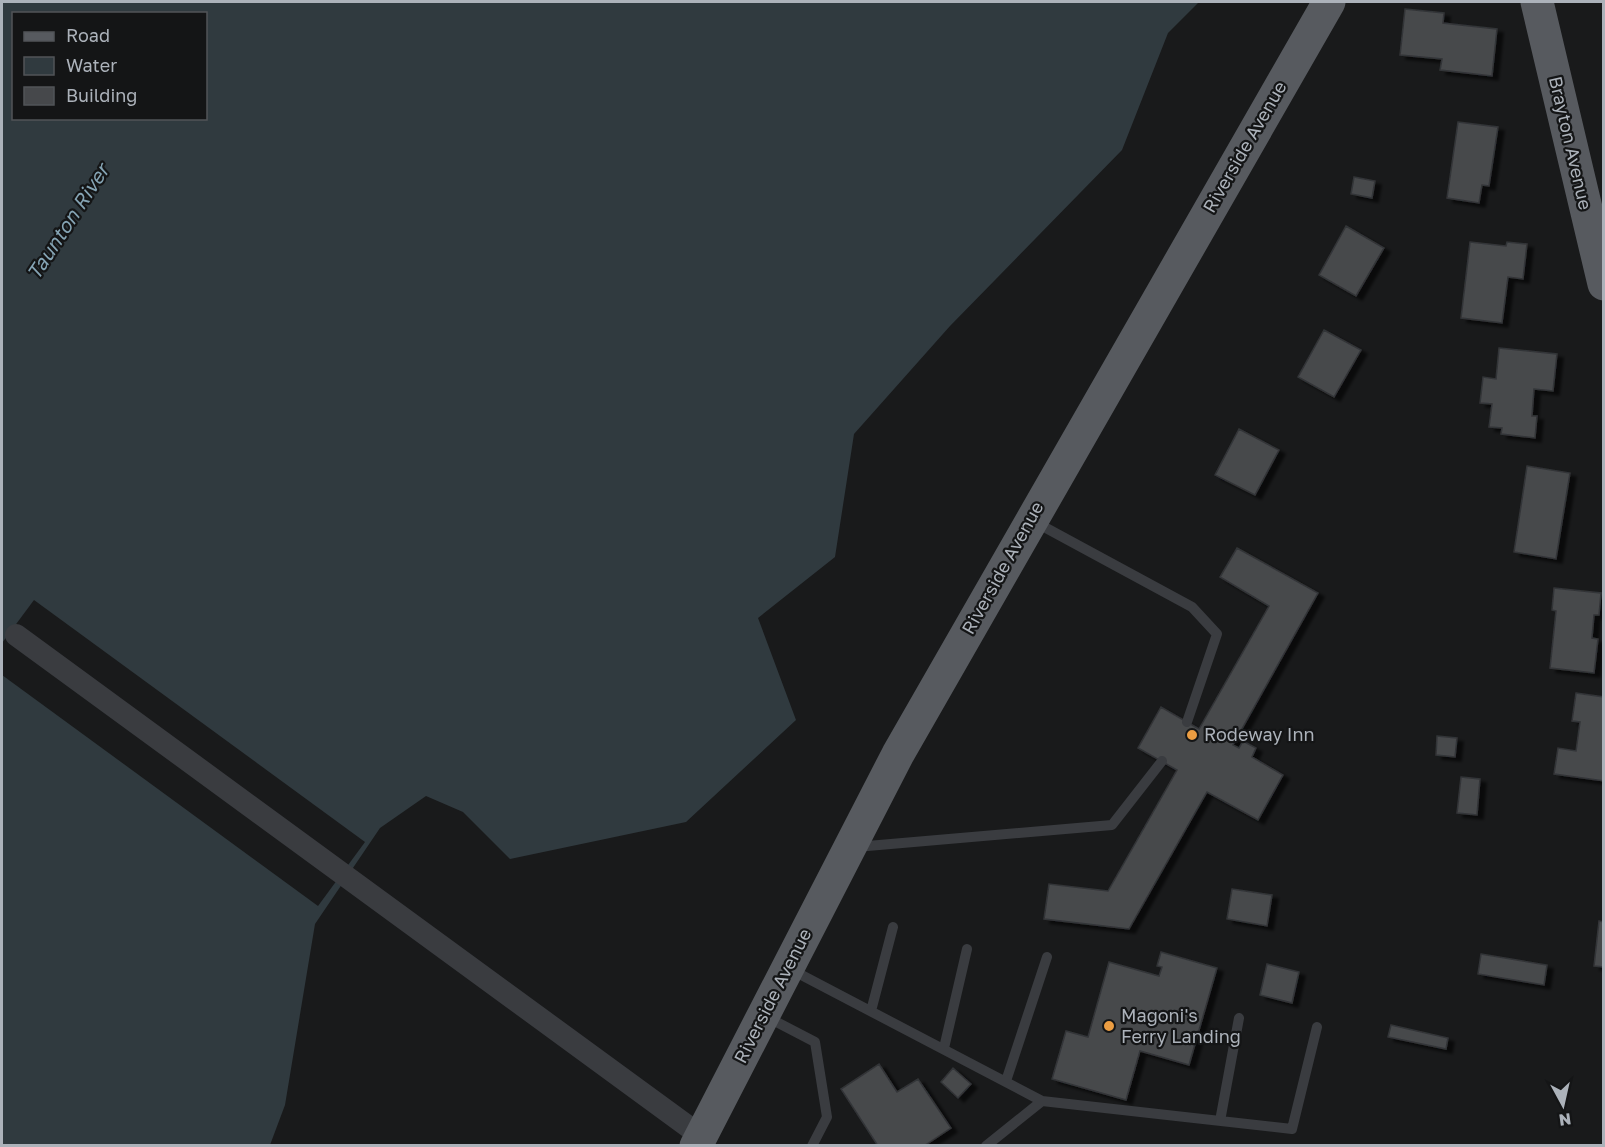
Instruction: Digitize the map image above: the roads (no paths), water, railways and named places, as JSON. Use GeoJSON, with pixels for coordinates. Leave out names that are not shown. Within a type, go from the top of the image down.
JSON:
{"type":"FeatureCollection","features":[{"type":"Feature","properties":{"kind":"main road","name":"Riverside Avenue"},"geometry":{"type":"LineString","coordinates":[[699,1141],[898,754],[1329,2]]}},
{"type":"Feature","properties":{"kind":"main road","name":"Brayton Avenue"},"geometry":{"type":"LineString","coordinates":[[1537,2],[1604,284]]}},
{"type":"Feature","properties":{"kind":"street"},"geometry":{"type":"LineString","coordinates":[[16,635],[699,1141]]}},
{"type":"Feature","properties":{"kind":"lane"},"geometry":{"type":"LineString","coordinates":[[1031,520],[1192,607],[1217,634],[1187,722]]}},
{"type":"Feature","properties":{"kind":"lane"},"geometry":{"type":"LineString","coordinates":[[850,847],[1112,825],[1162,761]]}},
{"type":"Feature","properties":{"kind":"lane"},"geometry":{"type":"LineString","coordinates":[[871,1011],[893,927]]}},
{"type":"Feature","properties":{"kind":"lane"},"geometry":{"type":"LineString","coordinates":[[944,1048],[967,949]]}},
{"type":"Feature","properties":{"kind":"lane"},"geometry":{"type":"LineString","coordinates":[[1006,1081],[1047,957]]}},
{"type":"Feature","properties":{"kind":"lane"},"geometry":{"type":"LineString","coordinates":[[788,968],[1042,1101],[1292,1129],[1317,1028]]}},
{"type":"Feature","properties":{"kind":"lane"},"geometry":{"type":"LineString","coordinates":[[763,1015],[815,1042],[827,1117],[812,1146]]}},
{"type":"Feature","properties":{"kind":"lane"},"geometry":{"type":"LineString","coordinates":[[1220,1121],[1239,1018]]}},
{"type":"Feature","properties":{"kind":"lane"},"geometry":{"type":"LineString","coordinates":[[986,1146],[1042,1101]]}},
{"type":"Feature","properties":{"kind":"water","name":"Taunton River"},"geometry":{"type":"Polygon","coordinates":[[[2,2],[1199,2],[1168,33],[1122,150],[950,326],[854,434],[835,557],[758,618],[796,720],[686,822],[510,859],[463,812],[426,796],[380,828],[315,924],[285,1105],[270,1145],[2,1146],[2,2]]]}},
{"type":"Feature","properties":{"kind":"place","name":"Rodeway Inn"},"geometry":{"type":"Point","coordinates":[1192,735]}},
{"type":"Feature","properties":{"kind":"place","name":"Magoni's Ferry Landing"},"geometry":{"type":"Point","coordinates":[1109,1026]}}]}
